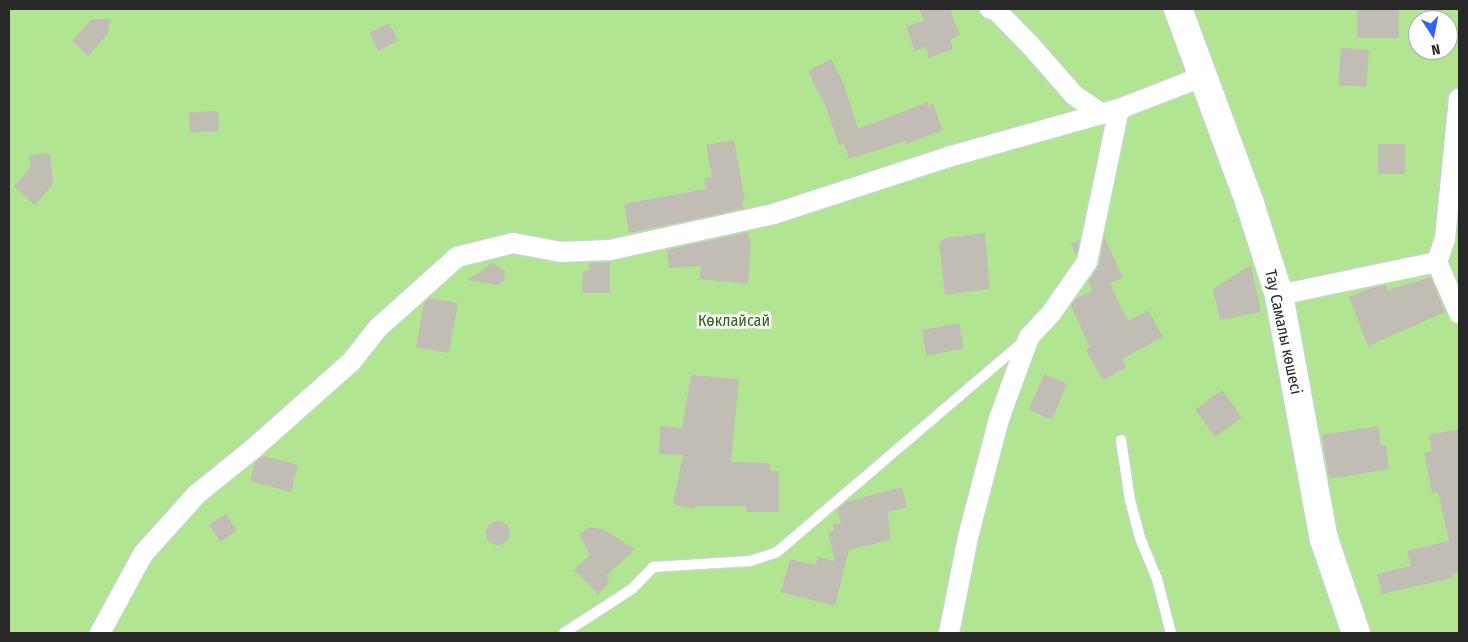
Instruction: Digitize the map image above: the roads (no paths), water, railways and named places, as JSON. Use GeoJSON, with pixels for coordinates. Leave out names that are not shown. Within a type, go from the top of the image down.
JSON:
{"type":"FeatureCollection","features":[{"type":"Feature","properties":{"kind":"street"},"geometry":{"type":"LineString","coordinates":[[990,9],[995,9],[1074,95],[1111,112]]}},
{"type":"Feature","properties":{"kind":"street","name":"Тау Самалы көшесі"},"geometry":{"type":"LineString","coordinates":[[1178,9],[1204,76],[1279,295],[1324,539],[1356,633]]}},
{"type":"Feature","properties":{"kind":"street"},"geometry":{"type":"LineString","coordinates":[[100,633],[143,554],[197,494],[254,448],[351,362],[378,328],[457,257],[513,243],[561,252],[610,250],[774,214],[948,157],[1111,112],[1204,76]]}},
{"type":"Feature","properties":{"kind":"street"},"geometry":{"type":"LineString","coordinates":[[1459,99],[1444,239],[1437,262],[1459,313]]}},
{"type":"Feature","properties":{"kind":"street"},"geometry":{"type":"LineString","coordinates":[[949,633],[968,537],[999,419],[1029,337],[1052,312],[1087,262],[1111,112]]}},
{"type":"Feature","properties":{"kind":"street"},"geometry":{"type":"LineString","coordinates":[[1279,295],[1437,262]]}},
{"type":"Feature","properties":{"kind":"lane"},"geometry":{"type":"LineString","coordinates":[[564,633],[632,589],[653,567],[750,561],[777,552],[1029,337]]}},
{"type":"Feature","properties":{"kind":"lane"},"geometry":{"type":"LineString","coordinates":[[1121,440],[1130,500],[1140,538],[1157,579],[1171,633]]}},
{"type":"Feature","properties":{"kind":"park label","name":"Көклайсай"},"geometry":{"type":"Point","coordinates":[734,321]}}]}
